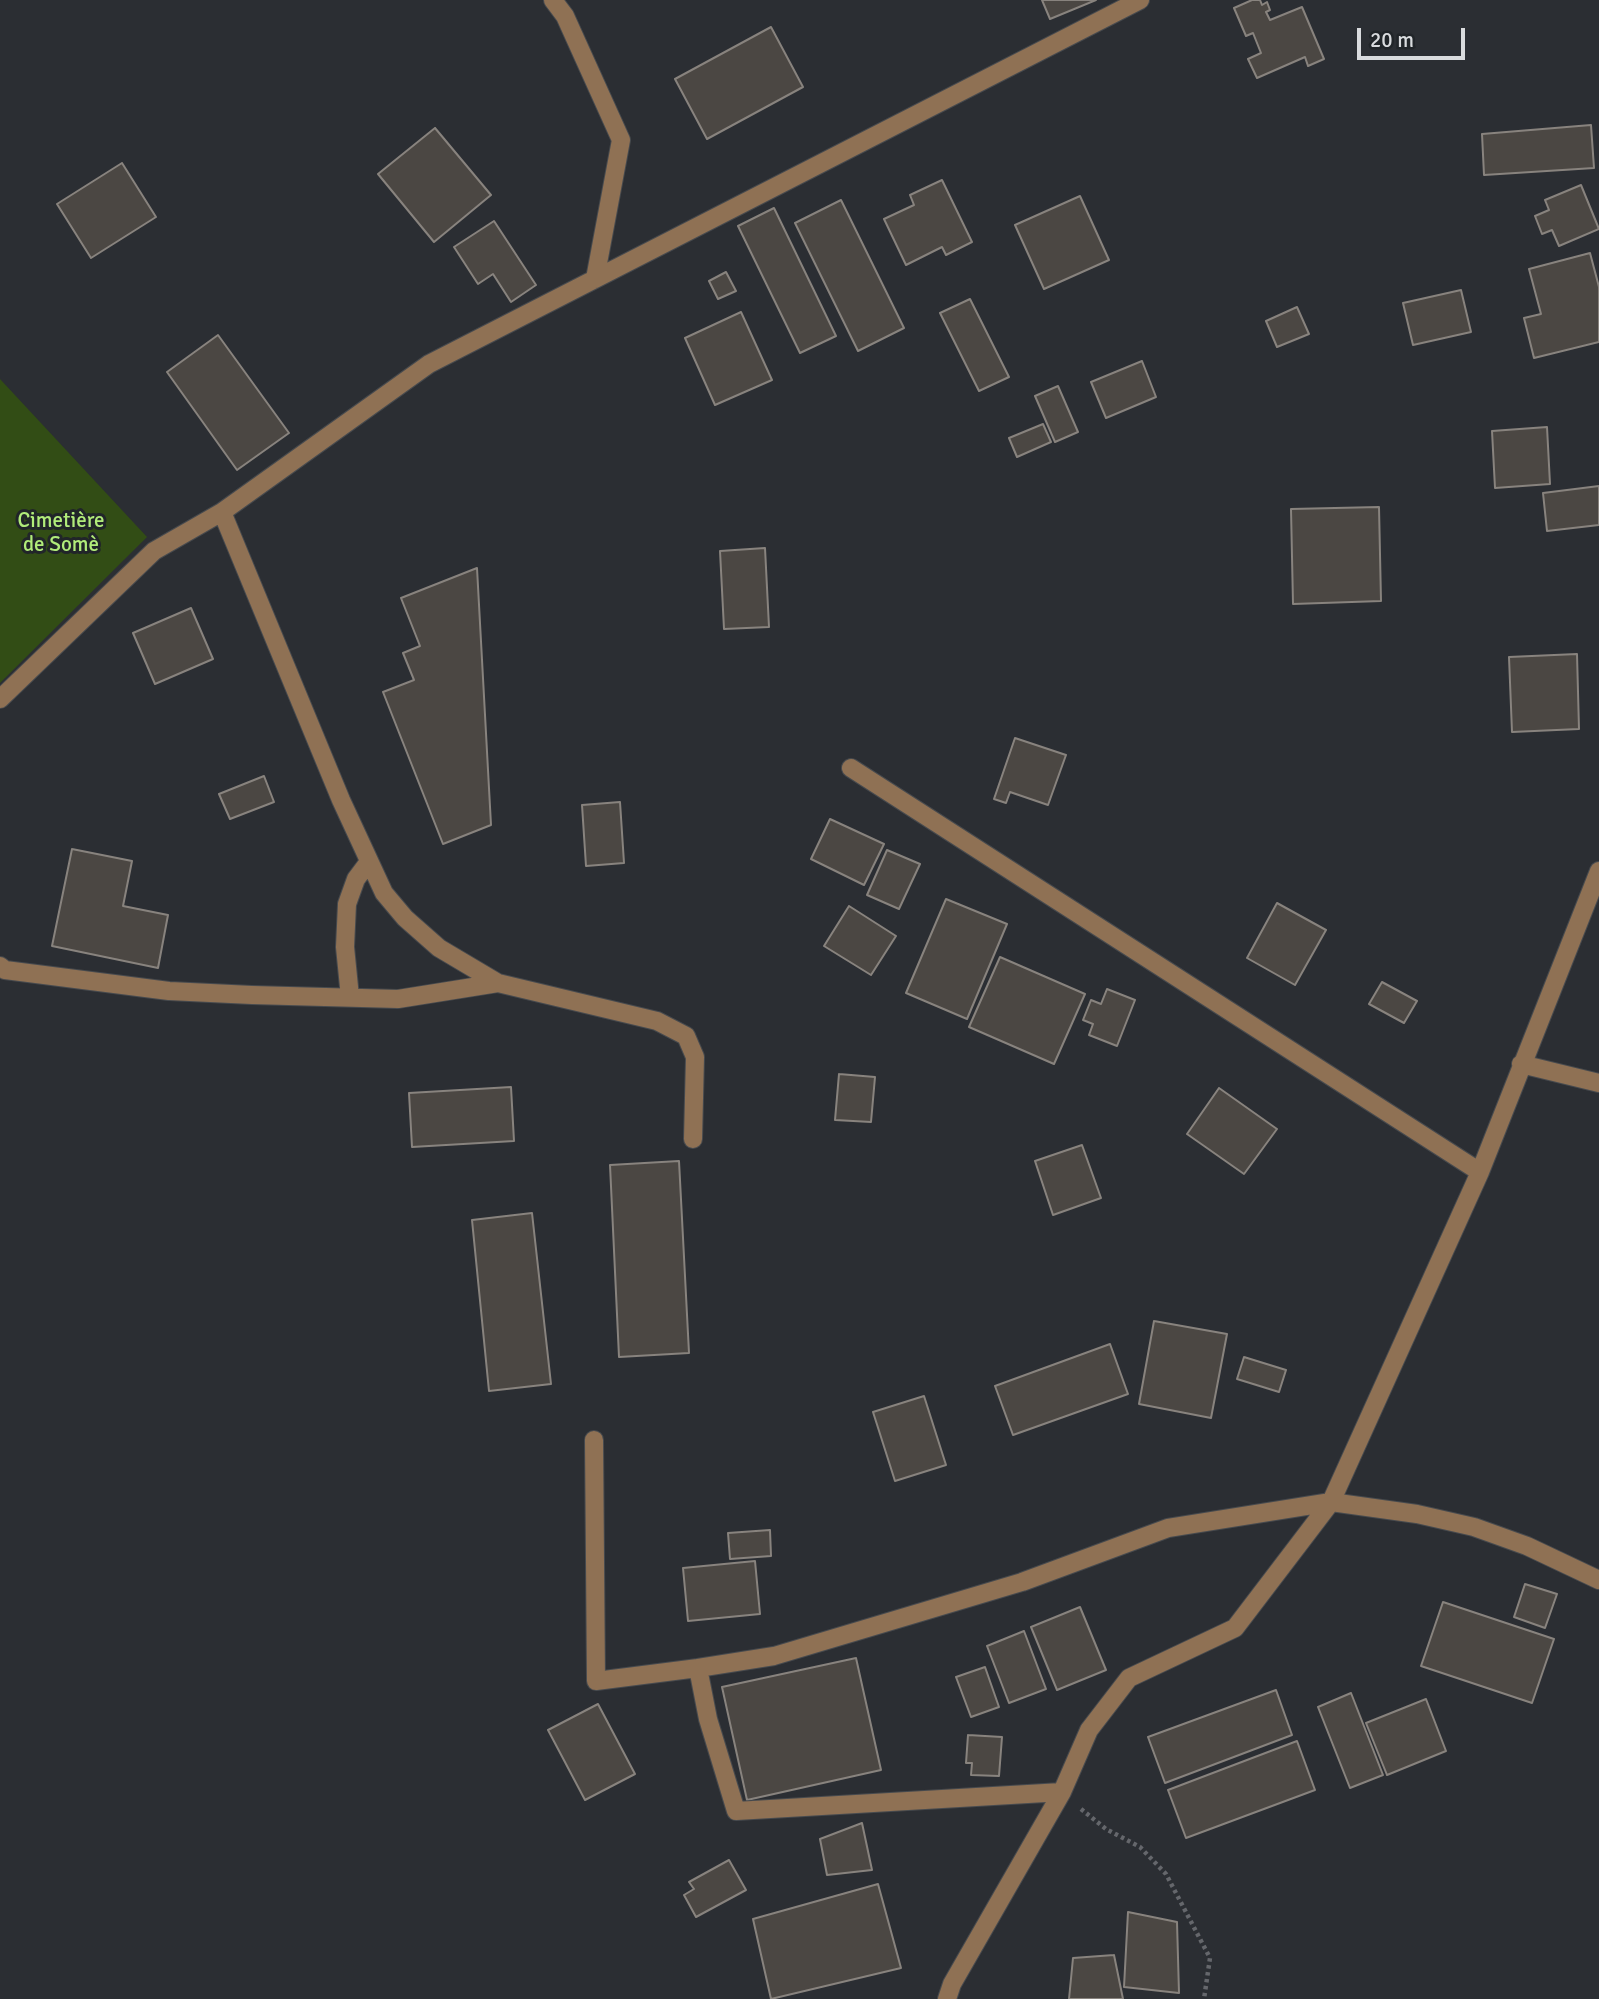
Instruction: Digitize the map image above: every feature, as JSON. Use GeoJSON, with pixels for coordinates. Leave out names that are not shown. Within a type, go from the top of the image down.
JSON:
{"type":"FeatureCollection","features":[{"type":"Feature","properties":{"kind":"street"},"geometry":{"type":"LineString","coordinates":[[553,0],[565,16],[621,140],[595,279]]}},
{"type":"Feature","properties":{"kind":"street"},"geometry":{"type":"LineString","coordinates":[[0,699],[154,551],[222,512],[429,363],[1140,0]]}},
{"type":"Feature","properties":{"kind":"street"},"geometry":{"type":"LineString","coordinates":[[222,512],[368,863],[384,893],[405,918],[439,948],[498,984],[657,1021],[686,1035],[695,1057],[693,1139]]}},
{"type":"Feature","properties":{"kind":"street"},"geometry":{"type":"LineString","coordinates":[[851,768],[1480,1172]]}},
{"type":"Feature","properties":{"kind":"street"},"geometry":{"type":"LineString","coordinates":[[351,997],[345,947],[347,905],[356,879],[368,863]]}},
{"type":"Feature","properties":{"kind":"street"},"geometry":{"type":"LineString","coordinates":[[947,1999],[951,1984],[1062,1792],[1089,1730],[1129,1678],[1234,1629],[1331,1502],[1480,1172],[1599,870]]}},
{"type":"Feature","properties":{"kind":"street"},"geometry":{"type":"LineString","coordinates":[[0,966],[5,970],[169,991],[398,999],[498,984]]}},
{"type":"Feature","properties":{"kind":"street"},"geometry":{"type":"LineString","coordinates":[[1521,1064],[1599,1083]]}},
{"type":"Feature","properties":{"kind":"street"},"geometry":{"type":"LineString","coordinates":[[594,1440],[596,1681],[774,1656],[1022,1582],[1168,1528],[1331,1502],[1417,1514],[1474,1527],[1527,1546],[1599,1580]]}},
{"type":"Feature","properties":{"kind":"street"},"geometry":{"type":"LineString","coordinates":[[698,1668],[708,1719],[736,1811],[1062,1792]]}},
{"type":"Feature","properties":{"kind":"path"},"geometry":{"type":"LineString","coordinates":[[1062,1792],[1106,1829],[1140,1847],[1166,1874],[1210,1958],[1205,1999]]}},
{"type":"Feature","properties":{"kind":"green space","name":"Cimetière de Somè"},"geometry":{"type":"Polygon","coordinates":[[[0,379],[147,537],[0,683],[0,379]]]}},
{"type":"Feature","properties":{"kind":"building"},"geometry":{"type":"Polygon","coordinates":[[[1042,0],[1096,0],[1050,19],[1042,0]]]}},
{"type":"Feature","properties":{"kind":"building"},"geometry":{"type":"Polygon","coordinates":[[[1252,0],[1260,0],[1262,5],[1267,2],[1270,10],[1266,12],[1270,20],[1302,7],[1324,59],[1308,66],[1305,57],[1257,78],[1248,59],[1261,53],[1253,33],[1246,36],[1234,8],[1252,0]]]}},
{"type":"Feature","properties":{"kind":"building"},"geometry":{"type":"Polygon","coordinates":[[[771,27],[803,87],[707,139],[675,79],[771,27]]]}},
{"type":"Feature","properties":{"kind":"building"},"geometry":{"type":"Polygon","coordinates":[[[1591,125],[1594,168],[1484,175],[1482,134],[1591,125]]]}},
{"type":"Feature","properties":{"kind":"building"},"geometry":{"type":"Polygon","coordinates":[[[435,128],[491,195],[434,242],[378,174],[435,128]]]}},
{"type":"Feature","properties":{"kind":"building"},"geometry":{"type":"Polygon","coordinates":[[[122,163],[156,217],[91,258],[57,204],[122,163]]]}},
{"type":"Feature","properties":{"kind":"building"},"geometry":{"type":"Polygon","coordinates":[[[942,180],[972,242],[946,255],[942,247],[906,265],[884,219],[914,205],[910,195],[942,180]]]}},
{"type":"Feature","properties":{"kind":"building"},"geometry":{"type":"Polygon","coordinates":[[[1581,185],[1599,229],[1559,246],[1552,230],[1542,234],[1535,216],[1549,210],[1545,200],[1581,185]]]}},
{"type":"Feature","properties":{"kind":"building"},"geometry":{"type":"Polygon","coordinates":[[[1080,196],[1109,260],[1044,289],[1015,225],[1080,196]]]}},
{"type":"Feature","properties":{"kind":"building"},"geometry":{"type":"Polygon","coordinates":[[[841,200],[904,328],[858,351],[795,223],[841,200]]]}},
{"type":"Feature","properties":{"kind":"building"},"geometry":{"type":"Polygon","coordinates":[[[774,208],[836,336],[800,353],[738,226],[774,208]]]}},
{"type":"Feature","properties":{"kind":"building"},"geometry":{"type":"Polygon","coordinates":[[[494,221],[536,285],[511,302],[493,274],[478,284],[454,247],[494,221]]]}},
{"type":"Feature","properties":{"kind":"building"},"geometry":{"type":"Polygon","coordinates":[[[1590,253],[1599,287],[1599,342],[1534,358],[1524,318],[1541,314],[1529,269],[1590,253]]]}},
{"type":"Feature","properties":{"kind":"building"},"geometry":{"type":"Polygon","coordinates":[[[726,272],[736,291],[718,299],[709,281],[726,272]]]}},
{"type":"Feature","properties":{"kind":"building"},"geometry":{"type":"Polygon","coordinates":[[[1461,290],[1471,332],[1413,345],[1403,303],[1461,290]]]}},
{"type":"Feature","properties":{"kind":"building"},"geometry":{"type":"Polygon","coordinates":[[[970,299],[1009,377],[979,391],[940,313],[970,299]]]}},
{"type":"Feature","properties":{"kind":"building"},"geometry":{"type":"Polygon","coordinates":[[[1297,307],[1309,334],[1277,347],[1266,321],[1297,307]]]}},
{"type":"Feature","properties":{"kind":"building"},"geometry":{"type":"Polygon","coordinates":[[[741,312],[772,380],[715,405],[685,338],[741,312]]]}},
{"type":"Feature","properties":{"kind":"building"},"geometry":{"type":"Polygon","coordinates":[[[218,335],[289,433],[237,470],[167,372],[218,335]]]}},
{"type":"Feature","properties":{"kind":"building"},"geometry":{"type":"Polygon","coordinates":[[[1142,361],[1156,397],[1106,418],[1091,382],[1142,361]]]}},
{"type":"Feature","properties":{"kind":"building"},"geometry":{"type":"Polygon","coordinates":[[[1058,386],[1078,432],[1055,442],[1035,396],[1058,386]]]}},
{"type":"Feature","properties":{"kind":"building"},"geometry":{"type":"Polygon","coordinates":[[[1043,424],[1051,442],[1017,457],[1009,438],[1043,424]]]}},
{"type":"Feature","properties":{"kind":"building"},"geometry":{"type":"Polygon","coordinates":[[[1547,427],[1550,484],[1495,488],[1492,431],[1547,427]]]}},
{"type":"Feature","properties":{"kind":"building"},"geometry":{"type":"Polygon","coordinates":[[[1599,486],[1599,525],[1547,531],[1543,493],[1599,486]]]}},
{"type":"Feature","properties":{"kind":"building"},"geometry":{"type":"Polygon","coordinates":[[[1379,507],[1381,601],[1293,604],[1291,509],[1379,507]]]}},
{"type":"Feature","properties":{"kind":"building"},"geometry":{"type":"Polygon","coordinates":[[[765,548],[769,627],[724,629],[720,551],[765,548]]]}},
{"type":"Feature","properties":{"kind":"building"},"geometry":{"type":"Polygon","coordinates":[[[477,568],[491,825],[443,844],[383,692],[414,680],[403,653],[420,646],[401,598],[477,568]]]}},
{"type":"Feature","properties":{"kind":"building"},"geometry":{"type":"Polygon","coordinates":[[[191,608],[213,659],[155,684],[133,633],[191,608]]]}},
{"type":"Feature","properties":{"kind":"building"},"geometry":{"type":"Polygon","coordinates":[[[1577,654],[1579,729],[1512,732],[1509,657],[1577,654]]]}},
{"type":"Feature","properties":{"kind":"building"},"geometry":{"type":"Polygon","coordinates":[[[1015,738],[1066,755],[1048,805],[1010,792],[1006,803],[994,799],[1015,738]]]}},
{"type":"Feature","properties":{"kind":"building"},"geometry":{"type":"Polygon","coordinates":[[[264,776],[274,802],[230,819],[219,794],[264,776]]]}},
{"type":"Feature","properties":{"kind":"building"},"geometry":{"type":"Polygon","coordinates":[[[620,802],[624,863],[586,866],[582,805],[620,802]]]}},
{"type":"Feature","properties":{"kind":"building"},"geometry":{"type":"Polygon","coordinates":[[[830,819],[884,844],[864,885],[811,859],[830,819]]]}},
{"type":"Feature","properties":{"kind":"building"},"geometry":{"type":"Polygon","coordinates":[[[72,849],[132,861],[123,906],[168,915],[158,968],[52,946],[72,849]]]}},
{"type":"Feature","properties":{"kind":"building"},"geometry":{"type":"Polygon","coordinates":[[[887,850],[920,864],[899,909],[867,895],[887,850]]]}},
{"type":"Feature","properties":{"kind":"building"},"geometry":{"type":"Polygon","coordinates":[[[946,899],[1007,924],[967,1019],[906,993],[946,899]]]}},
{"type":"Feature","properties":{"kind":"building"},"geometry":{"type":"Polygon","coordinates":[[[1277,903],[1326,930],[1295,985],[1247,958],[1277,903]]]}},
{"type":"Feature","properties":{"kind":"building"},"geometry":{"type":"Polygon","coordinates":[[[849,906],[896,936],[871,975],[824,946],[849,906]]]}},
{"type":"Feature","properties":{"kind":"building"},"geometry":{"type":"Polygon","coordinates":[[[1000,957],[1085,994],[1054,1064],[969,1027],[1000,957]]]}},
{"type":"Feature","properties":{"kind":"building"},"geometry":{"type":"Polygon","coordinates":[[[1382,982],[1417,1001],[1404,1023],[1369,1004],[1382,982]]]}},
{"type":"Feature","properties":{"kind":"building"},"geometry":{"type":"Polygon","coordinates":[[[1107,989],[1135,1000],[1117,1046],[1089,1035],[1093,1024],[1083,1020],[1091,1000],[1101,1004],[1107,989]]]}},
{"type":"Feature","properties":{"kind":"building"},"geometry":{"type":"Polygon","coordinates":[[[839,1074],[875,1077],[871,1122],[835,1120],[839,1074]]]}},
{"type":"Feature","properties":{"kind":"building"},"geometry":{"type":"Polygon","coordinates":[[[511,1087],[514,1141],[412,1147],[409,1093],[511,1087]]]}},
{"type":"Feature","properties":{"kind":"building"},"geometry":{"type":"Polygon","coordinates":[[[1219,1088],[1277,1129],[1244,1174],[1187,1134],[1219,1088]]]}},
{"type":"Feature","properties":{"kind":"building"},"geometry":{"type":"Polygon","coordinates":[[[1082,1145],[1101,1198],[1053,1215],[1035,1161],[1082,1145]]]}},
{"type":"Feature","properties":{"kind":"building"},"geometry":{"type":"Polygon","coordinates":[[[679,1161],[689,1353],[619,1357],[610,1165],[679,1161]]]}},
{"type":"Feature","properties":{"kind":"building"},"geometry":{"type":"Polygon","coordinates":[[[532,1213],[551,1384],[489,1391],[472,1220],[532,1213]]]}},
{"type":"Feature","properties":{"kind":"building"},"geometry":{"type":"Polygon","coordinates":[[[1154,1321],[1227,1334],[1211,1418],[1139,1404],[1154,1321]]]}},
{"type":"Feature","properties":{"kind":"building"},"geometry":{"type":"Polygon","coordinates":[[[1110,1344],[1128,1394],[1013,1435],[995,1386],[1110,1344]]]}},
{"type":"Feature","properties":{"kind":"building"},"geometry":{"type":"Polygon","coordinates":[[[1244,1357],[1286,1370],[1279,1392],[1237,1379],[1244,1357]]]}},
{"type":"Feature","properties":{"kind":"building"},"geometry":{"type":"Polygon","coordinates":[[[924,1396],[946,1465],[895,1481],[873,1412],[924,1396]]]}},
{"type":"Feature","properties":{"kind":"building"},"geometry":{"type":"Polygon","coordinates":[[[770,1530],[771,1556],[730,1559],[728,1533],[770,1530]]]}},
{"type":"Feature","properties":{"kind":"building"},"geometry":{"type":"Polygon","coordinates":[[[755,1561],[760,1614],[688,1621],[683,1568],[755,1561]]]}},
{"type":"Feature","properties":{"kind":"building"},"geometry":{"type":"Polygon","coordinates":[[[1525,1584],[1557,1594],[1545,1628],[1514,1617],[1525,1584]]]}},
{"type":"Feature","properties":{"kind":"building"},"geometry":{"type":"Polygon","coordinates":[[[1443,1602],[1554,1639],[1532,1703],[1421,1666],[1443,1602]]]}},
{"type":"Feature","properties":{"kind":"building"},"geometry":{"type":"Polygon","coordinates":[[[1080,1607],[1106,1670],[1057,1690],[1031,1627],[1080,1607]]]}},
{"type":"Feature","properties":{"kind":"building"},"geometry":{"type":"Polygon","coordinates":[[[1024,1631],[1046,1689],[1009,1703],[987,1646],[1024,1631]]]}},
{"type":"Feature","properties":{"kind":"building"},"geometry":{"type":"Polygon","coordinates":[[[856,1658],[881,1770],[747,1800],[722,1687],[856,1658]]]}},
{"type":"Feature","properties":{"kind":"building"},"geometry":{"type":"Polygon","coordinates":[[[985,1667],[999,1707],[971,1717],[956,1677],[985,1667]]]}},
{"type":"Feature","properties":{"kind":"building"},"geometry":{"type":"Polygon","coordinates":[[[1276,1690],[1292,1735],[1165,1783],[1148,1737],[1276,1690]]]}},
{"type":"Feature","properties":{"kind":"building"},"geometry":{"type":"Polygon","coordinates":[[[1351,1693],[1383,1775],[1350,1788],[1318,1707],[1351,1693]]]}},
{"type":"Feature","properties":{"kind":"building"},"geometry":{"type":"Polygon","coordinates":[[[1426,1699],[1446,1751],[1387,1775],[1366,1723],[1426,1699]]]}},
{"type":"Feature","properties":{"kind":"building"},"geometry":{"type":"Polygon","coordinates":[[[598,1704],[635,1774],[585,1800],[548,1730],[598,1704]]]}},
{"type":"Feature","properties":{"kind":"building"},"geometry":{"type":"Polygon","coordinates":[[[968,1735],[1002,1737],[999,1776],[971,1775],[972,1763],[966,1763],[968,1735]]]}},
{"type":"Feature","properties":{"kind":"building"},"geometry":{"type":"Polygon","coordinates":[[[1297,1741],[1315,1790],[1186,1838],[1168,1790],[1297,1741]]]}},
{"type":"Feature","properties":{"kind":"building"},"geometry":{"type":"Polygon","coordinates":[[[862,1823],[872,1870],[827,1875],[820,1839],[862,1823]]]}},
{"type":"Feature","properties":{"kind":"building"},"geometry":{"type":"Polygon","coordinates":[[[729,1860],[746,1890],[696,1917],[684,1895],[694,1889],[689,1882],[729,1860]]]}},
{"type":"Feature","properties":{"kind":"building"},"geometry":{"type":"Polygon","coordinates":[[[878,1884],[901,1968],[771,1999],[753,1919],[878,1884]]]}},
{"type":"Feature","properties":{"kind":"building"},"geometry":{"type":"Polygon","coordinates":[[[1128,1912],[1177,1922],[1179,1993],[1124,1987],[1128,1912]]]}},
{"type":"Feature","properties":{"kind":"building"},"geometry":{"type":"Polygon","coordinates":[[[1114,1955],[1123,1999],[1069,1999],[1073,1958],[1114,1955]]]}}]}
